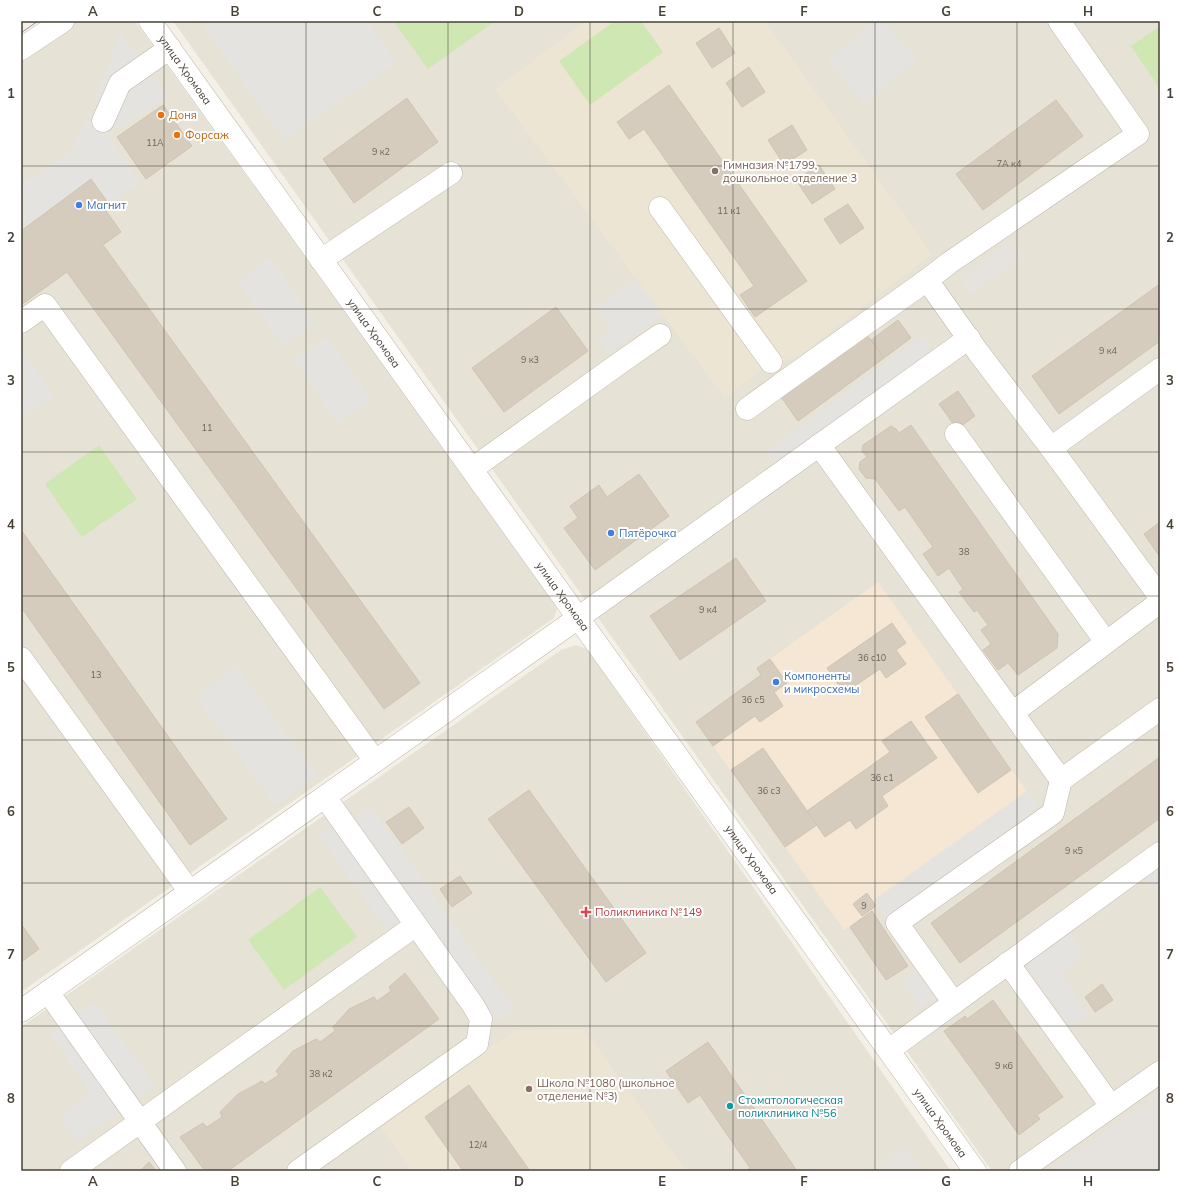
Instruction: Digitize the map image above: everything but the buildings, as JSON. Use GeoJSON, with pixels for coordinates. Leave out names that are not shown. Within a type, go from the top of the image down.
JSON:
{"type":"FeatureCollection","features":[{"type":"Feature","properties":{"kind":"street"},"geometry":{"type":"LineString","coordinates":[[21,49],[63,21]]}},
{"type":"Feature","properties":{"kind":"street","name":"улица Хромова"},"geometry":{"type":"LineString","coordinates":[[150,21],[975,1171]]}},
{"type":"Feature","properties":{"kind":"street"},"geometry":{"type":"LineString","coordinates":[[747,410],[816,358],[927,280],[949,262],[1138,134],[1059,21]]}},
{"type":"Feature","properties":{"kind":"street"},"geometry":{"type":"LineString","coordinates":[[103,121],[120,83],[170,48]]}},
{"type":"Feature","properties":{"kind":"street"},"geometry":{"type":"LineString","coordinates":[[322,260],[451,173]]}},
{"type":"Feature","properties":{"kind":"street"},"geometry":{"type":"LineString","coordinates":[[660,208],[771,362]]}},
{"type":"Feature","properties":{"kind":"street"},"geometry":{"type":"LineString","coordinates":[[927,280],[1160,597]]}},
{"type":"Feature","properties":{"kind":"street"},"geometry":{"type":"LineString","coordinates":[[21,322],[45,305],[375,761]]}},
{"type":"Feature","properties":{"kind":"street"},"geometry":{"type":"LineString","coordinates":[[472,470],[660,335]]}},
{"type":"Feature","properties":{"kind":"street"},"geometry":{"type":"LineString","coordinates":[[21,1011],[578,618],[969,338]]}},
{"type":"Feature","properties":{"kind":"street"},"geometry":{"type":"LineString","coordinates":[[1051,448],[1160,369]]}},
{"type":"Feature","properties":{"kind":"street"},"geometry":{"type":"LineString","coordinates":[[956,434],[1106,642]]}},
{"type":"Feature","properties":{"kind":"street"},"geometry":{"type":"LineString","coordinates":[[819,445],[1061,780]]}},
{"type":"Feature","properties":{"kind":"street"},"geometry":{"type":"LineString","coordinates":[[1019,708],[1160,602]]}},
{"type":"Feature","properties":{"kind":"street"},"geometry":{"type":"LineString","coordinates":[[21,658],[190,892]]}},
{"type":"Feature","properties":{"kind":"street"},"geometry":{"type":"LineString","coordinates":[[954,1003],[897,924],[1053,813],[1061,780],[1160,709]]}},
{"type":"Feature","properties":{"kind":"street"},"geometry":{"type":"LineString","coordinates":[[298,1171],[479,1048],[480,1019],[473,1005],[324,797]]}},
{"type":"Feature","properties":{"kind":"street"},"geometry":{"type":"LineString","coordinates":[[889,1050],[1160,853]]}},
{"type":"Feature","properties":{"kind":"street"},"geometry":{"type":"LineString","coordinates":[[71,1171],[416,925]]}},
{"type":"Feature","properties":{"kind":"street"},"geometry":{"type":"LineString","coordinates":[[1008,963],[1111,1106]]}},
{"type":"Feature","properties":{"kind":"street"},"geometry":{"type":"LineString","coordinates":[[48,992],[175,1171]]}},
{"type":"Feature","properties":{"kind":"street"},"geometry":{"type":"LineString","coordinates":[[1020,1171],[1160,1072]]}},
{"type":"Feature","properties":{"kind":"shaded area"},"geometry":{"type":"Polygon","coordinates":[[[71,21],[135,21],[557,609],[554,618],[21,992],[21,57],[71,21]]]}},
{"type":"Feature","properties":{"kind":"shaded area"},"geometry":{"type":"Polygon","coordinates":[[[173,21],[1160,21],[1160,1171],[992,1171],[173,21]]]}},
{"type":"Feature","properties":{"kind":"shaded area"},"geometry":{"type":"Polygon","coordinates":[[[210,21],[367,21],[396,62],[284,141],[203,26],[210,21]]]}},
{"type":"Feature","properties":{"kind":"shaded area","name":"Гимназия №1799, дошкольное отделение 3"},"geometry":{"type":"Polygon","coordinates":[[[586,21],[765,21],[932,254],[796,358],[771,362],[725,398],[495,89],[586,21]]]}},
{"type":"Feature","properties":{"kind":"shaded area"},"geometry":{"type":"Polygon","coordinates":[[[875,21],[885,21],[917,60],[864,104],[827,60],[875,21]]]}},
{"type":"Feature","properties":{"kind":"shaded area"},"geometry":{"type":"Polygon","coordinates":[[[121,33],[167,97],[118,130],[94,97],[121,33]]]}},
{"type":"Feature","properties":{"kind":"shaded area"},"geometry":{"type":"Polygon","coordinates":[[[89,109],[141,182],[109,204],[91,180],[21,231],[21,185],[72,149],[89,109]]]}},
{"type":"Feature","properties":{"kind":"shaded area"},"geometry":{"type":"Polygon","coordinates":[[[1012,239],[1024,256],[972,295],[959,278],[1012,239]]]}},
{"type":"Feature","properties":{"kind":"shaded area"},"geometry":{"type":"Polygon","coordinates":[[[271,258],[316,322],[283,346],[238,282],[271,258]]]}},
{"type":"Feature","properties":{"kind":"shaded area"},"geometry":{"type":"Polygon","coordinates":[[[636,278],[663,315],[608,353],[598,339],[610,330],[595,307],[636,278]]]}},
{"type":"Feature","properties":{"kind":"shaded area"},"geometry":{"type":"Polygon","coordinates":[[[922,336],[934,354],[779,467],[767,450],[922,336]]]}},
{"type":"Feature","properties":{"kind":"shaded area"},"geometry":{"type":"Polygon","coordinates":[[[327,337],[372,400],[338,424],[293,360],[327,337]]]}},
{"type":"Feature","properties":{"kind":"shaded area"},"geometry":{"type":"Polygon","coordinates":[[[21,350],[55,396],[21,416],[21,350]]]}},
{"type":"Feature","properties":{"kind":"shaded area"},"geometry":{"type":"Polygon","coordinates":[[[878,582],[1027,791],[874,900],[878,906],[844,930],[696,722],[761,675],[757,668],[878,582]]]}},
{"type":"Feature","properties":{"kind":"shaded area"},"geometry":{"type":"Polygon","coordinates":[[[576,645],[587,649],[951,1171],[21,1171],[21,1027],[561,650],[576,645]]]}},
{"type":"Feature","properties":{"kind":"shaded area"},"geometry":{"type":"Polygon","coordinates":[[[236,666],[317,775],[275,805],[196,697],[236,666]]]}},
{"type":"Feature","properties":{"kind":"shaded area"},"geometry":{"type":"Polygon","coordinates":[[[1027,791],[1039,807],[887,918],[874,900],[1027,791]]]}},
{"type":"Feature","properties":{"kind":"shaded area"},"geometry":{"type":"Polygon","coordinates":[[[371,806],[515,1011],[496,1021],[354,818],[371,806]]]}},
{"type":"Feature","properties":{"kind":"shaded area"},"geometry":{"type":"Polygon","coordinates":[[[338,822],[404,917],[386,930],[319,835],[338,822]]]}},
{"type":"Feature","properties":{"kind":"shaded area"},"geometry":{"type":"Polygon","coordinates":[[[1160,863],[1160,885],[1152,891],[1141,877],[1160,863]]]}},
{"type":"Feature","properties":{"kind":"shaded area"},"geometry":{"type":"Polygon","coordinates":[[[1068,930],[1086,955],[1060,973],[1088,1014],[1070,1027],[1024,961],[1068,930]]]}},
{"type":"Feature","properties":{"kind":"shaded area"},"geometry":{"type":"Polygon","coordinates":[[[917,969],[936,997],[920,1008],[900,980],[917,969]]]}},
{"type":"Feature","properties":{"kind":"shaded area"},"geometry":{"type":"Polygon","coordinates":[[[95,1002],[155,1086],[77,1142],[59,1117],[91,1093],[50,1034],[95,1002]]]}},
{"type":"Feature","properties":{"kind":"shaded area","name":"Школа №1080 (школьное отделение №3)"},"geometry":{"type":"Polygon","coordinates":[[[584,1029],[686,1171],[403,1171],[408,1167],[380,1126],[482,1052],[516,1030],[584,1029]]]}},
{"type":"Feature","properties":{"kind":"shaded area"},"geometry":{"type":"Polygon","coordinates":[[[1160,1092],[1160,1171],[1050,1171],[1160,1092]]]}},
{"type":"Feature","properties":{"kind":"shaded area"},"geometry":{"type":"Polygon","coordinates":[[[905,1145],[923,1171],[870,1171],[905,1145]]]}},
{"type":"Feature","properties":{"kind":"green space"},"geometry":{"type":"Polygon","coordinates":[[[393,21],[493,21],[494,22],[428,69],[393,21]]]}},
{"type":"Feature","properties":{"kind":"green space"},"geometry":{"type":"Polygon","coordinates":[[[615,21],[641,21],[663,52],[590,105],[559,61],[615,21]]]}},
{"type":"Feature","properties":{"kind":"green space"},"geometry":{"type":"Polygon","coordinates":[[[1160,26],[1160,89],[1131,46],[1160,26]]]}},
{"type":"Feature","properties":{"kind":"green space"},"geometry":{"type":"Polygon","coordinates":[[[99,445],[137,499],[82,537],[45,484],[99,445]]]}},
{"type":"Feature","properties":{"kind":"green space"},"geometry":{"type":"Polygon","coordinates":[[[320,887],[357,937],[284,990],[248,940],[320,887]]]}},
{"type":"Feature","properties":{"kind":"tram line"},"geometry":{"type":"LineString","coordinates":[[21,33],[38,21]]}},
{"type":"Feature","properties":{"kind":"place","name":"Доня"},"geometry":{"type":"Point","coordinates":[161,115]}},
{"type":"Feature","properties":{"kind":"place","name":"Форсаж"},"geometry":{"type":"Point","coordinates":[177,135]}},
{"type":"Feature","properties":{"kind":"place","name":"Гимназия №1799, дошкольное отделение 3"},"geometry":{"type":"Point","coordinates":[715,171]}},
{"type":"Feature","properties":{"kind":"place","name":"Магнит"},"geometry":{"type":"Point","coordinates":[79,205]}},
{"type":"Feature","properties":{"kind":"place","name":"Пятёрочка"},"geometry":{"type":"Point","coordinates":[611,533]}},
{"type":"Feature","properties":{"kind":"place","name":"Компоненты и микросхемы"},"geometry":{"type":"Point","coordinates":[776,682]}},
{"type":"Feature","properties":{"kind":"place","name":"Поликлиника №149"},"geometry":{"type":"Point","coordinates":[586,912]}},
{"type":"Feature","properties":{"kind":"place","name":"Школа №1080 (школьное отделение №3)"},"geometry":{"type":"Point","coordinates":[529,1089]}},
{"type":"Feature","properties":{"kind":"place","name":"Стоматологическая поликлиника №56"},"geometry":{"type":"Point","coordinates":[730,1106]}}]}
